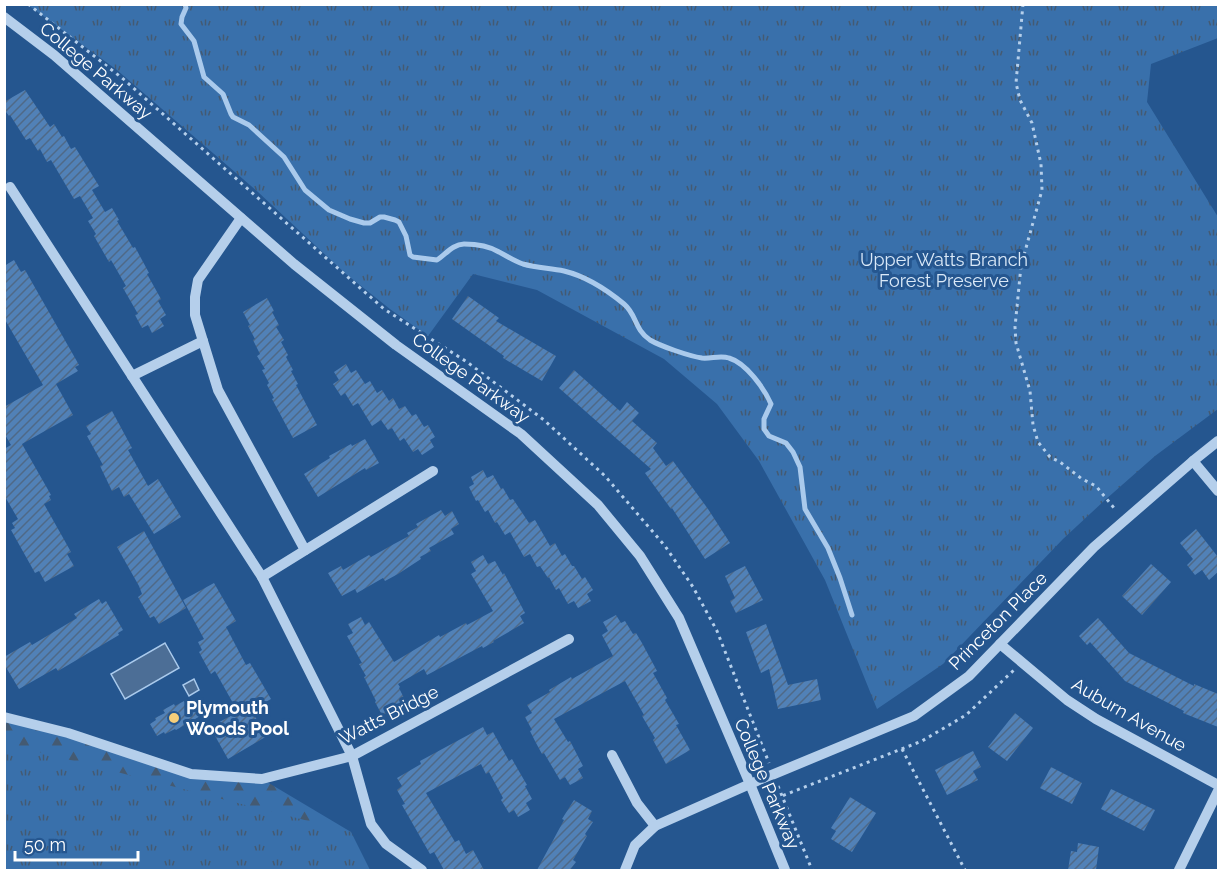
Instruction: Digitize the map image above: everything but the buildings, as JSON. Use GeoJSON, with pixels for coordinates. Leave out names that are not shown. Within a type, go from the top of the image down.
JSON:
{"type":"FeatureCollection","features":[{"type":"Feature","properties":{"kind":"street","name":"College Parkway"},"geometry":{"type":"LineString","coordinates":[[4,17],[54,54],[294,264],[396,345],[521,434],[598,505],[640,556],[679,618],[785,870]]}},
{"type":"Feature","properties":{"kind":"street"},"geometry":{"type":"LineString","coordinates":[[10,187],[262,577],[352,756],[371,824],[386,844],[422,870]]}},
{"type":"Feature","properties":{"kind":"street"},"geometry":{"type":"LineString","coordinates":[[241,218],[198,280],[195,315],[218,390],[305,550]]}},
{"type":"Feature","properties":{"kind":"street"},"geometry":{"type":"LineString","coordinates":[[132,376],[203,341]]}},
{"type":"Feature","properties":{"kind":"street","name":"Princeton Place"},"geometry":{"type":"LineString","coordinates":[[625,870],[635,845],[655,826],[914,716],[969,676],[1094,547],[1218,441]]}},
{"type":"Feature","properties":{"kind":"street"},"geometry":{"type":"LineString","coordinates":[[1193,461],[1218,491]]}},
{"type":"Feature","properties":{"kind":"street"},"geometry":{"type":"LineString","coordinates":[[262,577],[433,471]]}},
{"type":"Feature","properties":{"kind":"street","name":"Watts Bridge"},"geometry":{"type":"LineString","coordinates":[[4,717],[68,733],[191,774],[262,779],[352,756],[569,639]]}},
{"type":"Feature","properties":{"kind":"street","name":"Auburn Avenue"},"geometry":{"type":"LineString","coordinates":[[1000,644],[1067,700],[1096,719],[1218,785]]}},
{"type":"Feature","properties":{"kind":"street"},"geometry":{"type":"LineString","coordinates":[[612,755],[637,803],[655,826]]}},
{"type":"Feature","properties":{"kind":"street"},"geometry":{"type":"LineString","coordinates":[[1179,870],[1218,791]]}},
{"type":"Feature","properties":{"kind":"path"},"geometry":{"type":"LineString","coordinates":[[1023,4],[1016,83],[1020,100],[1032,123],[1041,164],[1042,190],[1021,266],[1015,327],[1016,343],[1030,391],[1033,425],[1038,442],[1050,457],[1096,486],[1114,508],[1116,514]]}},
{"type":"Feature","properties":{"kind":"path"},"geometry":{"type":"LineString","coordinates":[[759,805],[922,741],[966,715],[1022,662]]}},
{"type":"Feature","properties":{"kind":"path"},"geometry":{"type":"LineString","coordinates":[[902,748],[964,870]]}},
{"type":"Feature","properties":{"kind":"green space","name":"Upper Watts Branch Forest Preserve"},"geometry":{"type":"Polygon","coordinates":[[[28,5],[1218,5],[1218,38],[1151,64],[1147,102],[1218,217],[1218,409],[1155,456],[1105,500],[1063,539],[943,664],[877,709],[825,580],[759,461],[717,404],[664,359],[537,290],[473,274],[428,336],[346,274],[258,192],[117,70],[28,5]]]}},
{"type":"Feature","properties":{"kind":"green space"},"geometry":{"type":"Polygon","coordinates":[[[5,717],[191,774],[262,779],[351,832],[366,870],[5,870],[5,717]]]}},
{"type":"Feature","properties":{"kind":"green space"},"geometry":{"type":"Polygon","coordinates":[[[4,743],[351,832],[370,870],[5,870],[4,743]]]}},
{"type":"Feature","properties":{"kind":"shaded area"},"geometry":{"type":"Polygon","coordinates":[[[165,643],[179,668],[125,699],[111,674],[165,643]]]}},
{"type":"Feature","properties":{"kind":"shaded area"},"geometry":{"type":"Polygon","coordinates":[[[194,679],[199,690],[189,696],[183,685],[194,679]]]}},
{"type":"Feature","properties":{"kind":"waterway"},"geometry":{"type":"LineString","coordinates":[[185,4],[181,24],[194,41],[204,77],[223,94],[233,117],[249,125],[284,157],[305,190],[329,210],[364,223],[370,223],[380,217],[399,222],[406,236],[410,255],[413,257],[437,260],[456,246],[473,244],[491,248],[523,264],[580,276],[624,304],[641,331],[650,340],[696,357],[729,358],[742,365],[759,384],[771,404],[764,419],[764,429],[769,436],[786,443],[800,467],[805,509],[828,548],[852,615]]}},
{"type":"Feature","properties":{"kind":"place","name":"Plymouth Woods Pool"},"geometry":{"type":"Point","coordinates":[174,718]}}]}
